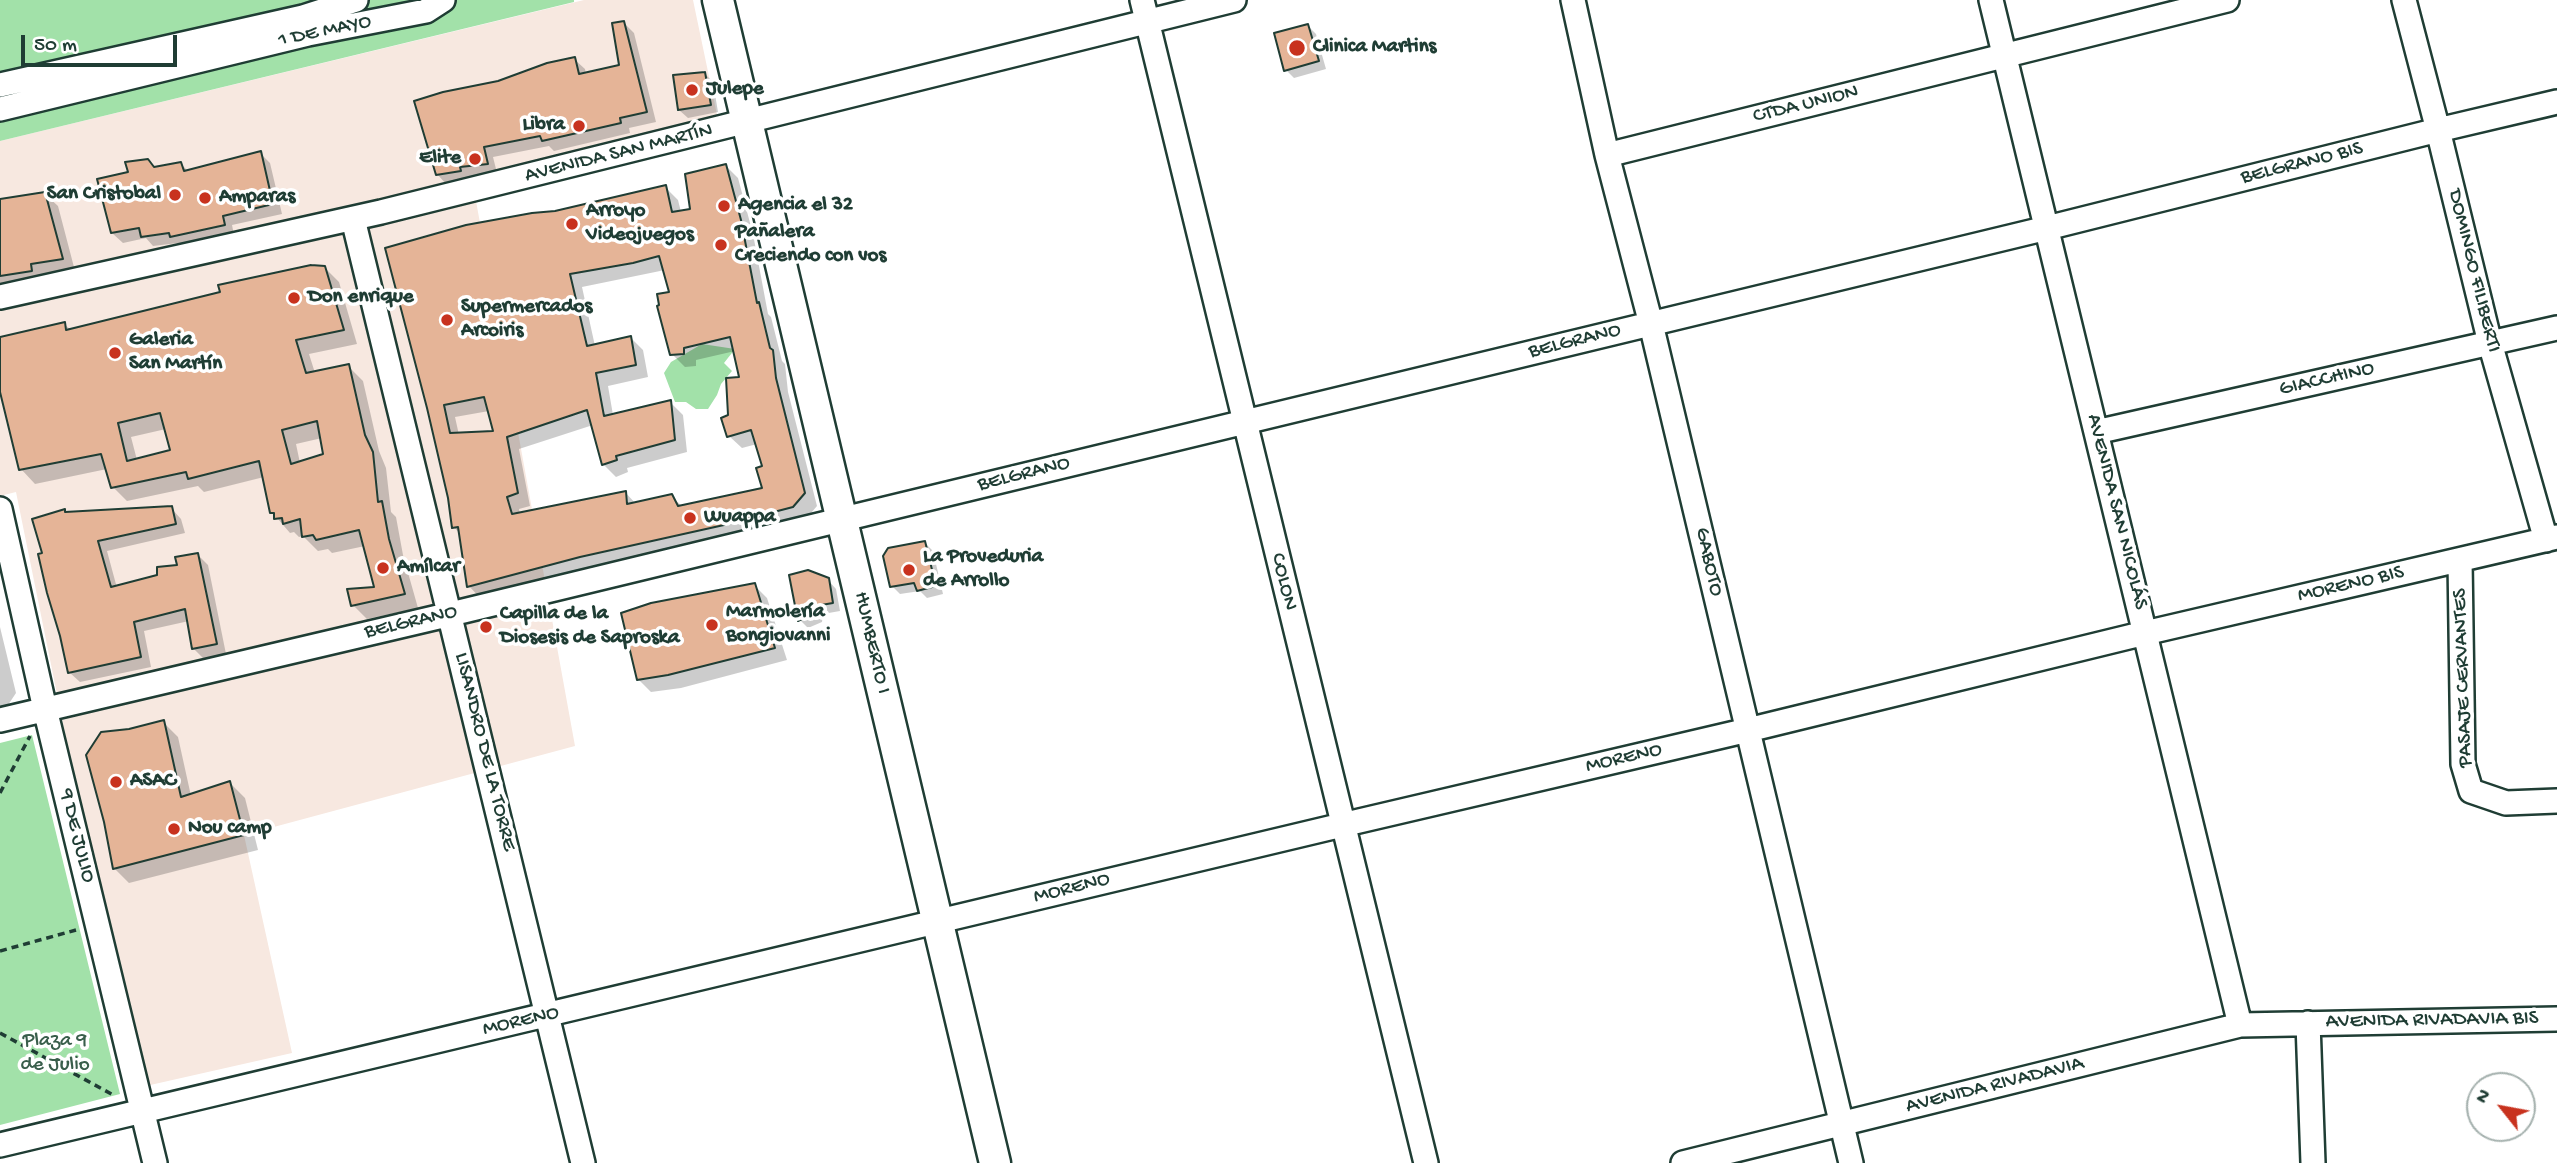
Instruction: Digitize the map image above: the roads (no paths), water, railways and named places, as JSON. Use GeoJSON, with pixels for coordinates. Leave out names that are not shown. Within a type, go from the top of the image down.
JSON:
{"type":"FeatureCollection","features":[{"type":"Feature","properties":{"kind":"main road","name":"HUMBERTO I"},"geometry":{"type":"LineString","coordinates":[[718,0],[996,1163]]}},
{"type":"Feature","properties":{"kind":"street","name":"1 DE MAYO"},"geometry":{"type":"LineString","coordinates":[[0,85],[303,16],[356,0]]}},
{"type":"Feature","properties":{"kind":"street","name":"1 DE MAYO"},"geometry":{"type":"LineString","coordinates":[[0,109],[308,34],[426,11],[443,0]]}},
{"type":"Feature","properties":{"kind":"street","name":"AVENIDA SAN MARTÍN"},"geometry":{"type":"LineString","coordinates":[[0,297],[353,219],[747,123],[1145,11],[1234,0]]}},
{"type":"Feature","properties":{"kind":"street","name":"GABOTO"},"geometry":{"type":"LineString","coordinates":[[1573,0],[1607,155],[1651,324],[1851,1163]]}},
{"type":"Feature","properties":{"kind":"street","name":"AVENIDA SAN NICOLÁS"},"geometry":{"type":"LineString","coordinates":[[1992,0],[2240,1025]]}},
{"type":"Feature","properties":{"kind":"street","name":"CTDA UNION"},"geometry":{"type":"LineString","coordinates":[[1607,155],[2227,0]]}},
{"type":"Feature","properties":{"kind":"street","name":"DOMINGO FILIBERTI"},"geometry":{"type":"LineString","coordinates":[[2404,0],[2490,343],[2552,538]]}},
{"type":"Feature","properties":{"kind":"street","name":"COLON"},"geometry":{"type":"LineString","coordinates":[[1145,11],[1426,1163]]}},
{"type":"Feature","properties":{"kind":"street","name":"BELGRANO BIS"},"geometry":{"type":"LineString","coordinates":[[2047,228],[2557,102]]}},
{"type":"Feature","properties":{"kind":"street","name":"LISANDRO DE LA TORRE"},"geometry":{"type":"LineString","coordinates":[[353,219],[583,1163]]}},
{"type":"Feature","properties":{"kind":"street","name":"BELGRANO"},"geometry":{"type":"LineString","coordinates":[[0,720],[842,520],[2047,228]]}},
{"type":"Feature","properties":{"kind":"street","name":"GIACCHINO"},"geometry":{"type":"LineString","coordinates":[[2096,432],[2557,328]]}},
{"type":"Feature","properties":{"kind":"street","name":"9 DE JULIO"},"geometry":{"type":"LineString","coordinates":[[0,509],[45,709],[155,1163]]}},
{"type":"Feature","properties":{"kind":"street","name":"MORENO BIS"},"geometry":{"type":"LineString","coordinates":[[2145,633],[2552,538]]}},
{"type":"Feature","properties":{"kind":"street","name":"PASAJE CERVANTES"},"geometry":{"type":"LineString","coordinates":[[2460,560],[2463,764],[2471,791],[2506,803],[2557,801]]}},
{"type":"Feature","properties":{"kind":"street","name":"MORENO"},"geometry":{"type":"LineString","coordinates":[[0,1145],[1748,730],[2145,633]]}},
{"type":"Feature","properties":{"kind":"street","name":"AVENIDA RIVADAVIA BIS"},"geometry":{"type":"LineString","coordinates":[[2308,1023],[2557,1019]]}},
{"type":"Feature","properties":{"kind":"street","name":"AVENIDA RIVADAVIA"},"geometry":{"type":"LineString","coordinates":[[1683,1163],[2240,1025],[2308,1023]]}},
{"type":"Feature","properties":{"kind":"street"},"geometry":{"type":"LineString","coordinates":[[2308,1023],[2313,1163]]}},
{"type":"Feature","properties":{"kind":"place","name":"Clinica Martins"},"geometry":{"type":"Point","coordinates":[1297,48]}},
{"type":"Feature","properties":{"kind":"place","name":"Julepe"},"geometry":{"type":"Point","coordinates":[692,90]}},
{"type":"Feature","properties":{"kind":"place","name":"Libra"},"geometry":{"type":"Point","coordinates":[579,126]}},
{"type":"Feature","properties":{"kind":"place","name":"Elite"},"geometry":{"type":"Point","coordinates":[475,159]}},
{"type":"Feature","properties":{"kind":"place","name":"San Cristobal"},"geometry":{"type":"Point","coordinates":[175,195]}},
{"type":"Feature","properties":{"kind":"place","name":"Amparas"},"geometry":{"type":"Point","coordinates":[205,198]}},
{"type":"Feature","properties":{"kind":"place","name":"Agencia el 32"},"geometry":{"type":"Point","coordinates":[724,206]}},
{"type":"Feature","properties":{"kind":"place","name":"Arroyo Videojuegos"},"geometry":{"type":"Point","coordinates":[572,224]}},
{"type":"Feature","properties":{"kind":"place","name":"Pañalera Creciendo con vos"},"geometry":{"type":"Point","coordinates":[721,245]}},
{"type":"Feature","properties":{"kind":"place","name":"Don enrique"},"geometry":{"type":"Point","coordinates":[294,298]}},
{"type":"Feature","properties":{"kind":"place","name":"Supermercados Arcoiris"},"geometry":{"type":"Point","coordinates":[447,320]}},
{"type":"Feature","properties":{"kind":"place","name":"Galeria San Martín"},"geometry":{"type":"Point","coordinates":[115,353]}},
{"type":"Feature","properties":{"kind":"place","name":"Wuappa"},"geometry":{"type":"Point","coordinates":[690,518]}},
{"type":"Feature","properties":{"kind":"place","name":"Amílcar"},"geometry":{"type":"Point","coordinates":[383,568]}},
{"type":"Feature","properties":{"kind":"place","name":"La Proveduria de Arrollo"},"geometry":{"type":"Point","coordinates":[909,570]}},
{"type":"Feature","properties":{"kind":"place","name":"Marmolería Bongiovanni"},"geometry":{"type":"Point","coordinates":[712,625]}},
{"type":"Feature","properties":{"kind":"place","name":"Capilla de la Diosesis de Saproska"},"geometry":{"type":"Point","coordinates":[486,627]}},
{"type":"Feature","properties":{"kind":"place","name":"ASAC"},"geometry":{"type":"Point","coordinates":[116,782]}},
{"type":"Feature","properties":{"kind":"place","name":"Nou camp"},"geometry":{"type":"Point","coordinates":[174,829]}},
{"type":"Feature","properties":{"kind":"park label","name":"Plaza 9 de Julio"},"geometry":{"type":"Point","coordinates":[55,1054]}}]}
